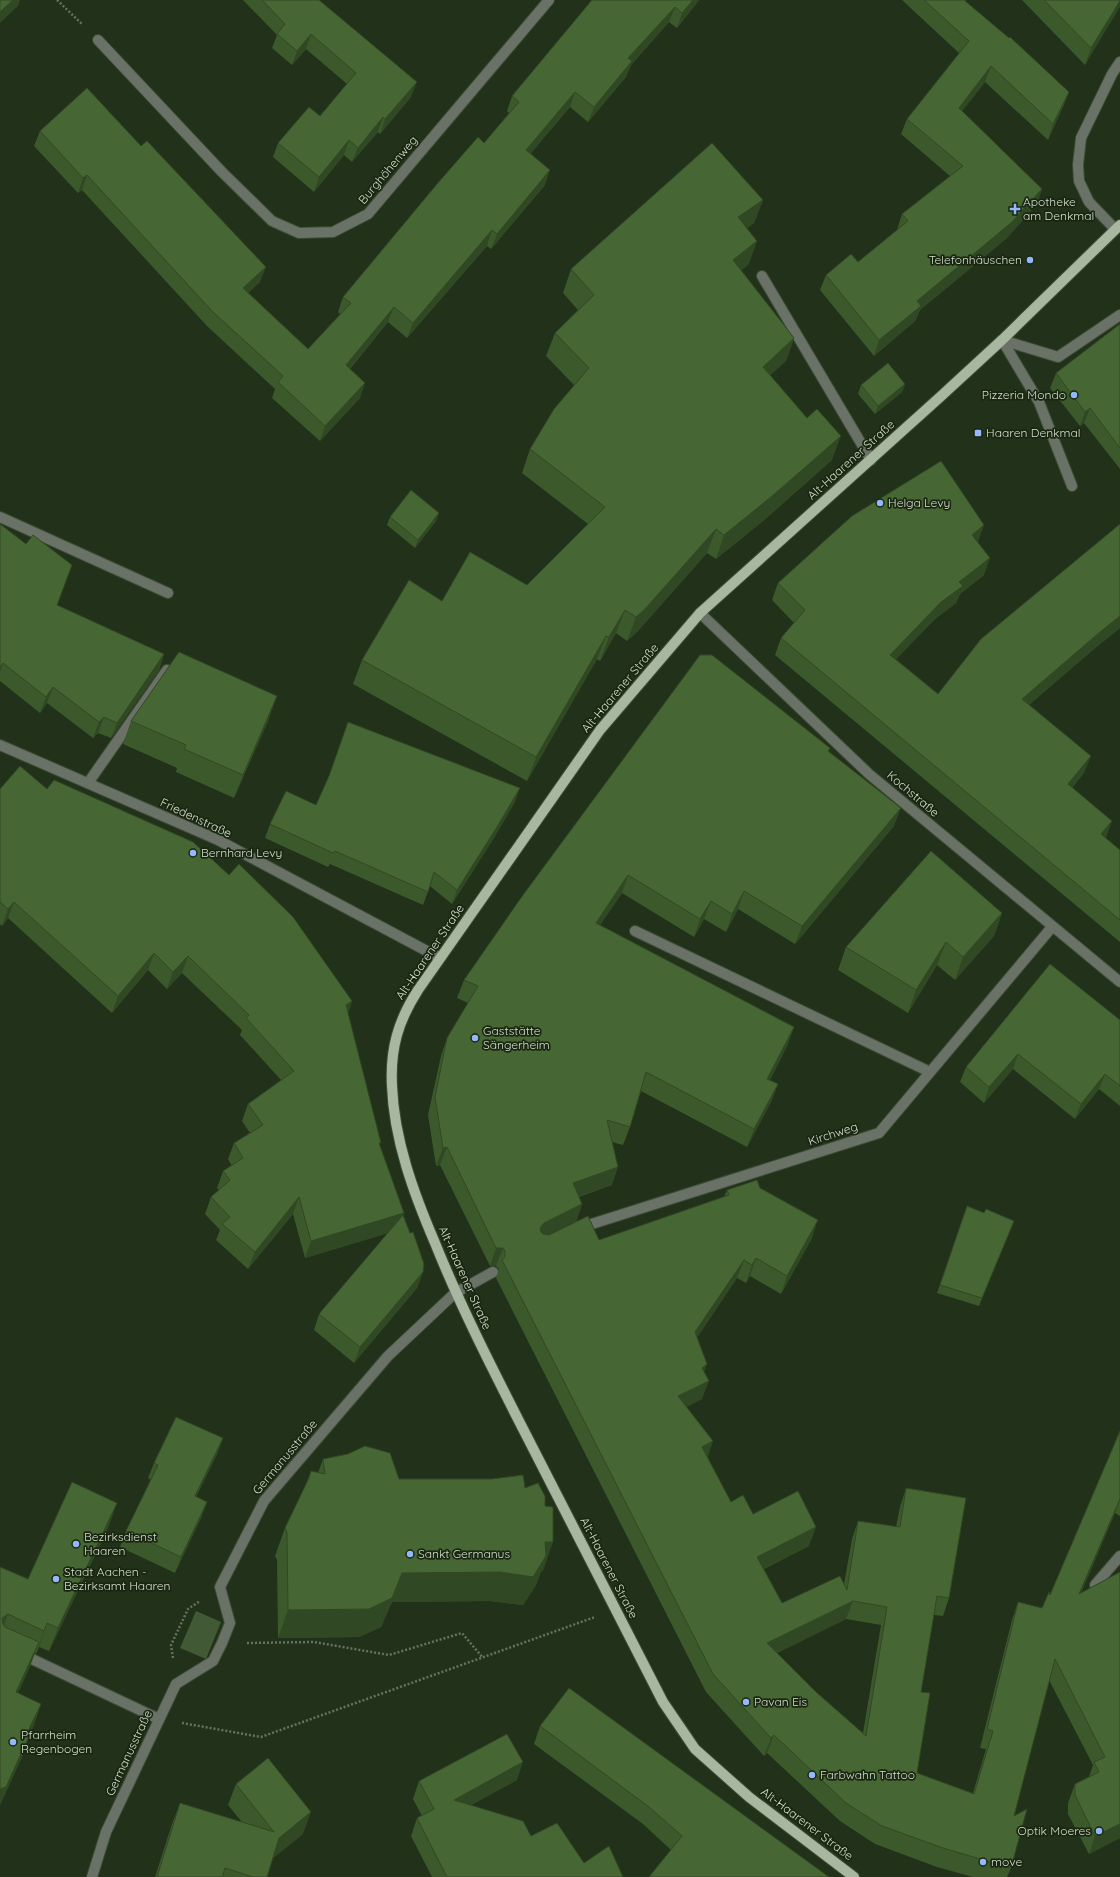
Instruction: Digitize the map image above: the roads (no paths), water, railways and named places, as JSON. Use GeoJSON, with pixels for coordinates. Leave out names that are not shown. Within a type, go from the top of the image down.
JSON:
{"type":"FeatureCollection","features":[{"type":"Feature","properties":{"kind":"main road","name":"Alt-Haarener Straße"},"geometry":{"type":"LineString","coordinates":[[854,1877],[749,1797],[695,1749],[663,1702],[455,1293],[415,1195],[397,1127],[392,1087],[392,1052],[401,1021],[408,1005],[440,958],[600,730],[700,613],[1002,340],[1117,227]]}},
{"type":"Feature","properties":{"kind":"street","name":"Burghöhenweg"},"geometry":{"type":"LineString","coordinates":[[98,40],[222,172],[272,221],[299,233],[333,232],[368,214],[549,0]]}},
{"type":"Feature","properties":{"kind":"street"},"geometry":{"type":"LineString","coordinates":[[1117,227],[1089,202],[1079,181],[1078,165],[1081,138],[1112,74],[1120,62]]}},
{"type":"Feature","properties":{"kind":"street"},"geometry":{"type":"LineString","coordinates":[[762,276],[871,460]]}},
{"type":"Feature","properties":{"kind":"street"},"geometry":{"type":"LineString","coordinates":[[1002,340],[1058,357],[1120,315]]}},
{"type":"Feature","properties":{"kind":"street"},"geometry":{"type":"LineString","coordinates":[[1002,340],[1039,402],[1072,486]]}},
{"type":"Feature","properties":{"kind":"street"},"geometry":{"type":"LineString","coordinates":[[0,517],[168,593]]}},
{"type":"Feature","properties":{"kind":"street","name":"Kochstraße"},"geometry":{"type":"LineString","coordinates":[[700,613],[869,774],[1120,982]]}},
{"type":"Feature","properties":{"kind":"street"},"geometry":{"type":"LineString","coordinates":[[88,783],[174,659]]}},
{"type":"Feature","properties":{"kind":"street","name":"Friedenstraße"},"geometry":{"type":"LineString","coordinates":[[0,745],[218,840],[440,958]]}},
{"type":"Feature","properties":{"kind":"street","name":"Kirchweg"},"geometry":{"type":"LineString","coordinates":[[570,1232],[879,1133],[1052,926]]}},
{"type":"Feature","properties":{"kind":"street"},"geometry":{"type":"LineString","coordinates":[[635,930],[930,1072]]}},
{"type":"Feature","properties":{"kind":"street"},"geometry":{"type":"LineString","coordinates":[[455,1293],[493,1272]]}},
{"type":"Feature","properties":{"kind":"street","name":"Germanusstraße"},"geometry":{"type":"LineString","coordinates":[[92,1877],[106,1832],[176,1684],[213,1662],[222,1643],[230,1623],[220,1588],[264,1501],[388,1356],[455,1293]]}},
{"type":"Feature","properties":{"kind":"street"},"geometry":{"type":"LineString","coordinates":[[1095,1585],[1120,1556]]}},
{"type":"Feature","properties":{"kind":"street"},"geometry":{"type":"LineString","coordinates":[[0,1644],[159,1719]]}},
{"type":"Feature","properties":{"kind":"place","name":"Apotheke am Denkmal"},"geometry":{"type":"Point","coordinates":[1015,209]}},
{"type":"Feature","properties":{"kind":"place","name":"Telefonhäuschen"},"geometry":{"type":"Point","coordinates":[1030,260]}},
{"type":"Feature","properties":{"kind":"place","name":"Pizzeria Mondo"},"geometry":{"type":"Point","coordinates":[1074,395]}},
{"type":"Feature","properties":{"kind":"place","name":"Haaren Denkmal"},"geometry":{"type":"Point","coordinates":[978,433]}},
{"type":"Feature","properties":{"kind":"place","name":"Helga Levy"},"geometry":{"type":"Point","coordinates":[880,503]}},
{"type":"Feature","properties":{"kind":"place","name":"Bernhard Levy"},"geometry":{"type":"Point","coordinates":[193,853]}},
{"type":"Feature","properties":{"kind":"place","name":"Gaststätte Sängerheim"},"geometry":{"type":"Point","coordinates":[475,1038]}},
{"type":"Feature","properties":{"kind":"place","name":"Bezirksdienst Haaren"},"geometry":{"type":"Point","coordinates":[76,1544]}},
{"type":"Feature","properties":{"kind":"place","name":"Sankt Germanus"},"geometry":{"type":"Point","coordinates":[410,1554]}},
{"type":"Feature","properties":{"kind":"place","name":"Stadt Aachen - Bezirksamt Haaren"},"geometry":{"type":"Point","coordinates":[56,1579]}},
{"type":"Feature","properties":{"kind":"place","name":"Pavan Eis"},"geometry":{"type":"Point","coordinates":[746,1702]}},
{"type":"Feature","properties":{"kind":"place","name":"Pfarrheim Regenbogen"},"geometry":{"type":"Point","coordinates":[13,1742]}},
{"type":"Feature","properties":{"kind":"place","name":"Farbwahn Tattoo"},"geometry":{"type":"Point","coordinates":[812,1775]}},
{"type":"Feature","properties":{"kind":"place","name":"Optik Moeres"},"geometry":{"type":"Point","coordinates":[1099,1831]}},
{"type":"Feature","properties":{"kind":"place","name":"move"},"geometry":{"type":"Point","coordinates":[983,1862]}}]}
